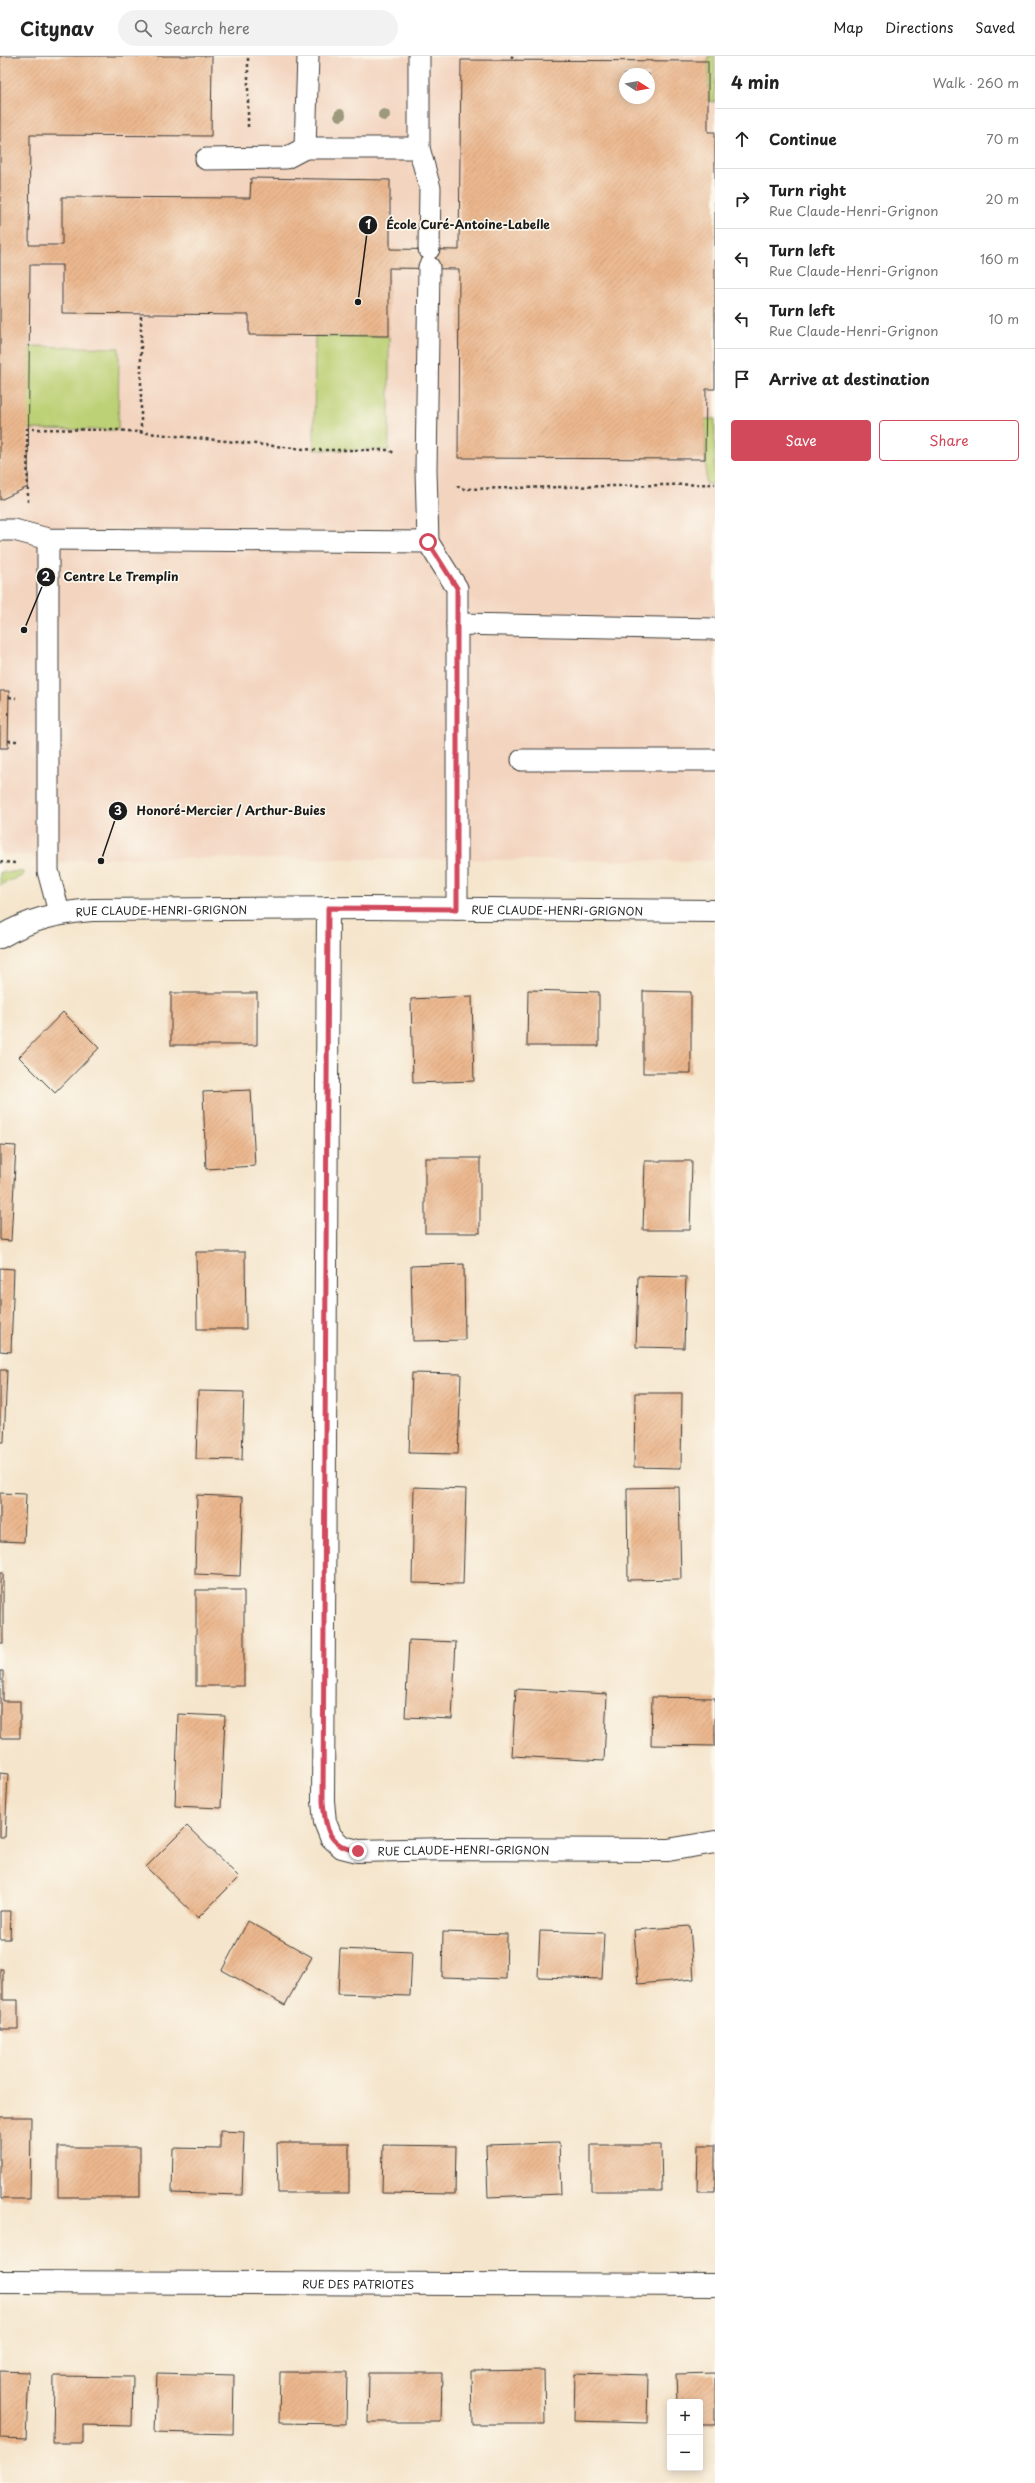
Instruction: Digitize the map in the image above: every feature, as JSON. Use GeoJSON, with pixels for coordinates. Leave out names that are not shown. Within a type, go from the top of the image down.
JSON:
{"type":"FeatureCollection","features":[{"type":"Feature","properties":{"kind":"street","name":"RUE CLAUDE-HENRI-GRIGNON"},"geometry":{"type":"LineString","coordinates":[[328,908],[323,1801],[328,1831],[342,1847],[358,1851],[443,1849],[668,1850],[715,1842]]}},
{"type":"Feature","properties":{"kind":"street","name":"RUE CLAUDE-HENRI-GRIGNON"},"geometry":{"type":"LineString","coordinates":[[0,937],[29,922],[59,912],[92,910],[328,908],[715,911]]}},
{"type":"Feature","properties":{"kind":"street","name":"RUE DES PATRIOTES"},"geometry":{"type":"LineString","coordinates":[[0,2282],[715,2285]]}},
{"type":"Feature","properties":{"kind":"lane"},"geometry":{"type":"LineString","coordinates":[[305,148],[308,56]]}},
{"type":"Feature","properties":{"kind":"lane"},"geometry":{"type":"LineString","coordinates":[[419,56],[419,148],[430,188],[426,470],[428,542],[457,588],[457,909]]}},
{"type":"Feature","properties":{"kind":"lane"},"geometry":{"type":"LineString","coordinates":[[206,159],[286,158],[305,148],[419,148]]}},
{"type":"Feature","properties":{"kind":"lane"},"geometry":{"type":"LineString","coordinates":[[0,530],[14,530],[48,539],[428,542]]}},
{"type":"Feature","properties":{"kind":"lane"},"geometry":{"type":"LineString","coordinates":[[48,539],[48,871],[59,912]]}},
{"type":"Feature","properties":{"kind":"lane"},"geometry":{"type":"LineString","coordinates":[[457,624],[715,629]]}},
{"type":"Feature","properties":{"kind":"lane"},"geometry":{"type":"LineString","coordinates":[[522,760],[715,760]]}},
{"type":"Feature","properties":{"kind":"path"},"geometry":{"type":"LineString","coordinates":[[248,56],[248,132]]}},
{"type":"Feature","properties":{"kind":"path"},"geometry":{"type":"LineString","coordinates":[[511,56],[516,60]]}},
{"type":"Feature","properties":{"kind":"path"},"geometry":{"type":"LineString","coordinates":[[141,314],[141,433]]}},
{"type":"Feature","properties":{"kind":"path"},"geometry":{"type":"LineString","coordinates":[[28,487],[28,429],[141,433],[314,450],[389,450]]}},
{"type":"Feature","properties":{"kind":"path"},"geometry":{"type":"LineString","coordinates":[[462,489],[715,484]]}},
{"type":"Feature","properties":{"kind":"path"},"geometry":{"type":"LineString","coordinates":[[0,862],[23,863]]}},
{"type":"Feature","properties":{"kind":"shaded area"},"geometry":{"type":"Polygon","coordinates":[[[0,56],[715,56],[715,861],[137,858],[74,860],[48,866],[29,855],[0,854],[0,56]]]}},
{"type":"Feature","properties":{"kind":"green space"},"geometry":{"type":"Polygon","coordinates":[[[708,56],[715,56],[715,102],[708,101],[708,56]]]}},
{"type":"Feature","properties":{"kind":"green space"},"geometry":{"type":"Polygon","coordinates":[[[315,336],[389,336],[389,450],[314,450],[315,336]]]}},
{"type":"Feature","properties":{"kind":"green space"},"geometry":{"type":"Polygon","coordinates":[[[29,346],[119,348],[118,430],[27,429],[29,346]]]}},
{"type":"Feature","properties":{"kind":"green space"},"geometry":{"type":"Polygon","coordinates":[[[705,419],[715,419],[715,484],[706,484],[705,419]]]}},
{"type":"Feature","properties":{"kind":"green space"},"geometry":{"type":"Polygon","coordinates":[[[0,872],[23,872],[22,876],[0,885],[0,872]]]}},
{"type":"Feature","properties":{"kind":"building"},"geometry":{"type":"Polygon","coordinates":[[[0,56],[212,56],[211,136],[30,135],[29,245],[62,245],[62,197],[250,198],[251,178],[390,180],[390,249],[459,250],[461,60],[708,61],[708,132],[715,132],[715,389],[706,389],[705,459],[458,458],[459,269],[389,268],[389,336],[249,335],[249,315],[62,313],[62,265],[30,265],[28,487],[0,500],[0,56]]]}},
{"type":"Feature","properties":{"kind":"building"},"geometry":{"type":"Polygon","coordinates":[[[0,691],[9,691],[8,748],[0,748],[0,691]]]}},
{"type":"Feature","properties":{"kind":"building"},"geometry":{"type":"Polygon","coordinates":[[[528,990],[599,992],[599,1046],[527,1046],[528,990]]]}},
{"type":"Feature","properties":{"kind":"building"},"geometry":{"type":"Polygon","coordinates":[[[643,991],[691,992],[691,1073],[643,1073],[643,991]]]}},
{"type":"Feature","properties":{"kind":"building"},"geometry":{"type":"Polygon","coordinates":[[[171,993],[257,993],[257,1045],[171,1045],[171,993]]]}},
{"type":"Feature","properties":{"kind":"building"},"geometry":{"type":"Polygon","coordinates":[[[472,996],[474,1081],[413,1083],[411,999],[472,996]]]}},
{"type":"Feature","properties":{"kind":"building"},"geometry":{"type":"Polygon","coordinates":[[[63,1012],[99,1048],[55,1093],[19,1057],[63,1012]]]}},
{"type":"Feature","properties":{"kind":"building"},"geometry":{"type":"Polygon","coordinates":[[[251,1090],[255,1166],[206,1169],[203,1092],[251,1090]]]}},
{"type":"Feature","properties":{"kind":"building"},"geometry":{"type":"Polygon","coordinates":[[[0,1145],[16,1146],[11,1241],[0,1240],[0,1145]]]}},
{"type":"Feature","properties":{"kind":"building"},"geometry":{"type":"Polygon","coordinates":[[[425,1158],[480,1158],[480,1233],[425,1233],[425,1158]]]}},
{"type":"Feature","properties":{"kind":"building"},"geometry":{"type":"Polygon","coordinates":[[[645,1161],[692,1161],[690,1230],[643,1230],[645,1161]]]}},
{"type":"Feature","properties":{"kind":"building"},"geometry":{"type":"Polygon","coordinates":[[[196,1252],[245,1252],[246,1329],[197,1329],[196,1252]]]}},
{"type":"Feature","properties":{"kind":"building"},"geometry":{"type":"Polygon","coordinates":[[[464,1264],[465,1340],[413,1341],[411,1266],[464,1264]]]}},
{"type":"Feature","properties":{"kind":"building"},"geometry":{"type":"Polygon","coordinates":[[[0,1268],[14,1269],[11,1352],[0,1351],[0,1268]]]}},
{"type":"Feature","properties":{"kind":"building"},"geometry":{"type":"Polygon","coordinates":[[[638,1276],[686,1277],[684,1348],[636,1347],[638,1276]]]}},
{"type":"Feature","properties":{"kind":"building"},"geometry":{"type":"Polygon","coordinates":[[[0,1370],[7,1370],[4,1442],[0,1442],[0,1370]]]}},
{"type":"Feature","properties":{"kind":"building"},"geometry":{"type":"Polygon","coordinates":[[[412,1373],[461,1374],[458,1454],[409,1453],[412,1373]]]}},
{"type":"Feature","properties":{"kind":"building"},"geometry":{"type":"Polygon","coordinates":[[[198,1391],[244,1392],[242,1460],[196,1459],[198,1391]]]}},
{"type":"Feature","properties":{"kind":"building"},"geometry":{"type":"Polygon","coordinates":[[[635,1393],[682,1393],[681,1468],[634,1467],[635,1393]]]}},
{"type":"Feature","properties":{"kind":"building"},"geometry":{"type":"Polygon","coordinates":[[[414,1487],[466,1489],[463,1584],[412,1583],[414,1487]]]}},
{"type":"Feature","properties":{"kind":"building"},"geometry":{"type":"Polygon","coordinates":[[[679,1487],[681,1579],[628,1580],[627,1488],[679,1487]]]}},
{"type":"Feature","properties":{"kind":"building"},"geometry":{"type":"Polygon","coordinates":[[[0,1493],[26,1494],[24,1542],[0,1541],[0,1493]]]}},
{"type":"Feature","properties":{"kind":"building"},"geometry":{"type":"Polygon","coordinates":[[[197,1495],[243,1497],[240,1576],[195,1574],[197,1495]]]}},
{"type":"Feature","properties":{"kind":"building"},"geometry":{"type":"Polygon","coordinates":[[[0,1573],[3,1573],[3,1643],[0,1643],[0,1573]]]}},
{"type":"Feature","properties":{"kind":"building"},"geometry":{"type":"Polygon","coordinates":[[[196,1590],[244,1590],[244,1686],[196,1686],[196,1590]]]}},
{"type":"Feature","properties":{"kind":"building"},"geometry":{"type":"Polygon","coordinates":[[[409,1640],[456,1642],[452,1719],[405,1717],[409,1640]]]}},
{"type":"Feature","properties":{"kind":"building"},"geometry":{"type":"Polygon","coordinates":[[[0,1671],[3,1671],[3,1701],[20,1701],[20,1738],[0,1738],[0,1671]]]}},
{"type":"Feature","properties":{"kind":"building"},"geometry":{"type":"Polygon","coordinates":[[[516,1689],[607,1694],[604,1761],[512,1756],[516,1689]]]}},
{"type":"Feature","properties":{"kind":"building"},"geometry":{"type":"Polygon","coordinates":[[[652,1697],[715,1698],[715,1746],[651,1745],[652,1697]]]}},
{"type":"Feature","properties":{"kind":"building"},"geometry":{"type":"Polygon","coordinates":[[[178,1714],[225,1716],[221,1808],[175,1806],[178,1714]]]}},
{"type":"Feature","properties":{"kind":"building"},"geometry":{"type":"Polygon","coordinates":[[[0,1773],[8,1774],[5,1837],[0,1837],[0,1773]]]}},
{"type":"Feature","properties":{"kind":"building"},"geometry":{"type":"Polygon","coordinates":[[[187,1826],[239,1877],[198,1918],[146,1867],[187,1826]]]}},
{"type":"Feature","properties":{"kind":"building"},"geometry":{"type":"Polygon","coordinates":[[[0,1911],[11,1911],[10,1939],[0,1939],[0,1911]]]}},
{"type":"Feature","properties":{"kind":"building"},"geometry":{"type":"Polygon","coordinates":[[[248,1921],[312,1957],[285,2005],[222,1970],[248,1921]]]}},
{"type":"Feature","properties":{"kind":"building"},"geometry":{"type":"Polygon","coordinates":[[[690,1926],[694,1979],[638,1984],[634,1930],[690,1926]]]}},
{"type":"Feature","properties":{"kind":"building"},"geometry":{"type":"Polygon","coordinates":[[[540,1931],[604,1933],[602,1979],[538,1977],[540,1931]]]}},
{"type":"Feature","properties":{"kind":"building"},"geometry":{"type":"Polygon","coordinates":[[[443,1932],[507,1934],[506,1979],[442,1977],[443,1932]]]}},
{"type":"Feature","properties":{"kind":"building"},"geometry":{"type":"Polygon","coordinates":[[[340,1949],[412,1952],[410,1996],[338,1994],[340,1949]]]}},
{"type":"Feature","properties":{"kind":"building"},"geometry":{"type":"Polygon","coordinates":[[[0,1969],[3,1969],[3,2000],[18,2000],[18,2029],[0,2029],[0,1969]]]}},
{"type":"Feature","properties":{"kind":"building"},"geometry":{"type":"Polygon","coordinates":[[[0,2117],[31,2117],[30,2199],[0,2199],[0,2117]]]}},
{"type":"Feature","properties":{"kind":"building"},"geometry":{"type":"Polygon","coordinates":[[[220,2131],[244,2132],[242,2195],[172,2193],[173,2148],[220,2149],[220,2131]]]}},
{"type":"Feature","properties":{"kind":"building"},"geometry":{"type":"Polygon","coordinates":[[[277,2143],[349,2143],[349,2193],[278,2193],[277,2143]]]}},
{"type":"Feature","properties":{"kind":"building"},"geometry":{"type":"Polygon","coordinates":[[[559,2143],[561,2194],[488,2197],[486,2145],[559,2143]]]}},
{"type":"Feature","properties":{"kind":"building"},"geometry":{"type":"Polygon","coordinates":[[[383,2145],[456,2146],[455,2194],[382,2193],[383,2145]]]}},
{"type":"Feature","properties":{"kind":"building"},"geometry":{"type":"Polygon","coordinates":[[[591,2145],[661,2145],[662,2191],[591,2191],[591,2145]]]}},
{"type":"Feature","properties":{"kind":"building"},"geometry":{"type":"Polygon","coordinates":[[[698,2145],[715,2145],[715,2192],[697,2192],[698,2145]]]}},
{"type":"Feature","properties":{"kind":"building"},"geometry":{"type":"Polygon","coordinates":[[[58,2147],[140,2147],[140,2197],[58,2197],[58,2147]]]}},
{"type":"Feature","properties":{"kind":"building"},"geometry":{"type":"Polygon","coordinates":[[[544,2370],[545,2424],[472,2424],[471,2371],[544,2370]]]}},
{"type":"Feature","properties":{"kind":"building"},"geometry":{"type":"Polygon","coordinates":[[[0,2371],[29,2372],[26,2439],[0,2438],[0,2371]]]}},
{"type":"Feature","properties":{"kind":"building"},"geometry":{"type":"Polygon","coordinates":[[[280,2372],[347,2372],[346,2424],[279,2423],[280,2372]]]}},
{"type":"Feature","properties":{"kind":"building"},"geometry":{"type":"Polygon","coordinates":[[[157,2373],[234,2375],[233,2434],[155,2432],[157,2373]]]}},
{"type":"Feature","properties":{"kind":"building"},"geometry":{"type":"Polygon","coordinates":[[[369,2373],[442,2373],[441,2422],[368,2422],[369,2373]]]}},
{"type":"Feature","properties":{"kind":"building"},"geometry":{"type":"Polygon","coordinates":[[[575,2373],[648,2375],[647,2423],[574,2421],[575,2373]]]}},
{"type":"Feature","properties":{"kind":"building"},"geometry":{"type":"Polygon","coordinates":[[[715,2373],[715,2425],[703,2425],[703,2399],[677,2399],[676,2374],[715,2373]]]}},
{"type":"Feature","properties":{"kind":"building"},"geometry":{"type":"Polygon","coordinates":[[[54,2376],[133,2377],[132,2426],[83,2425],[83,2443],[53,2443],[54,2376]]]}},
{"type":"Feature","properties":{"kind":"place","name":"École Curé-Antoine-Labelle"},"geometry":{"type":"Point","coordinates":[358,302]}},
{"type":"Feature","properties":{"kind":"place","name":"Centre Le Tremplin"},"geometry":{"type":"Point","coordinates":[24,630]}},
{"type":"Feature","properties":{"kind":"place","name":"Honoré-Mercier / Arthur-Buies"},"geometry":{"type":"Point","coordinates":[101,861]}},
{"type":"Feature","properties":{"kind":"route"},"geometry":{"type":"LineString","coordinates":[[358,1851],[349,1850],[342,1847],[331,1837],[325,1822],[323,1801],[328,908],[457,909],[457,588],[428,542]]}}]}
